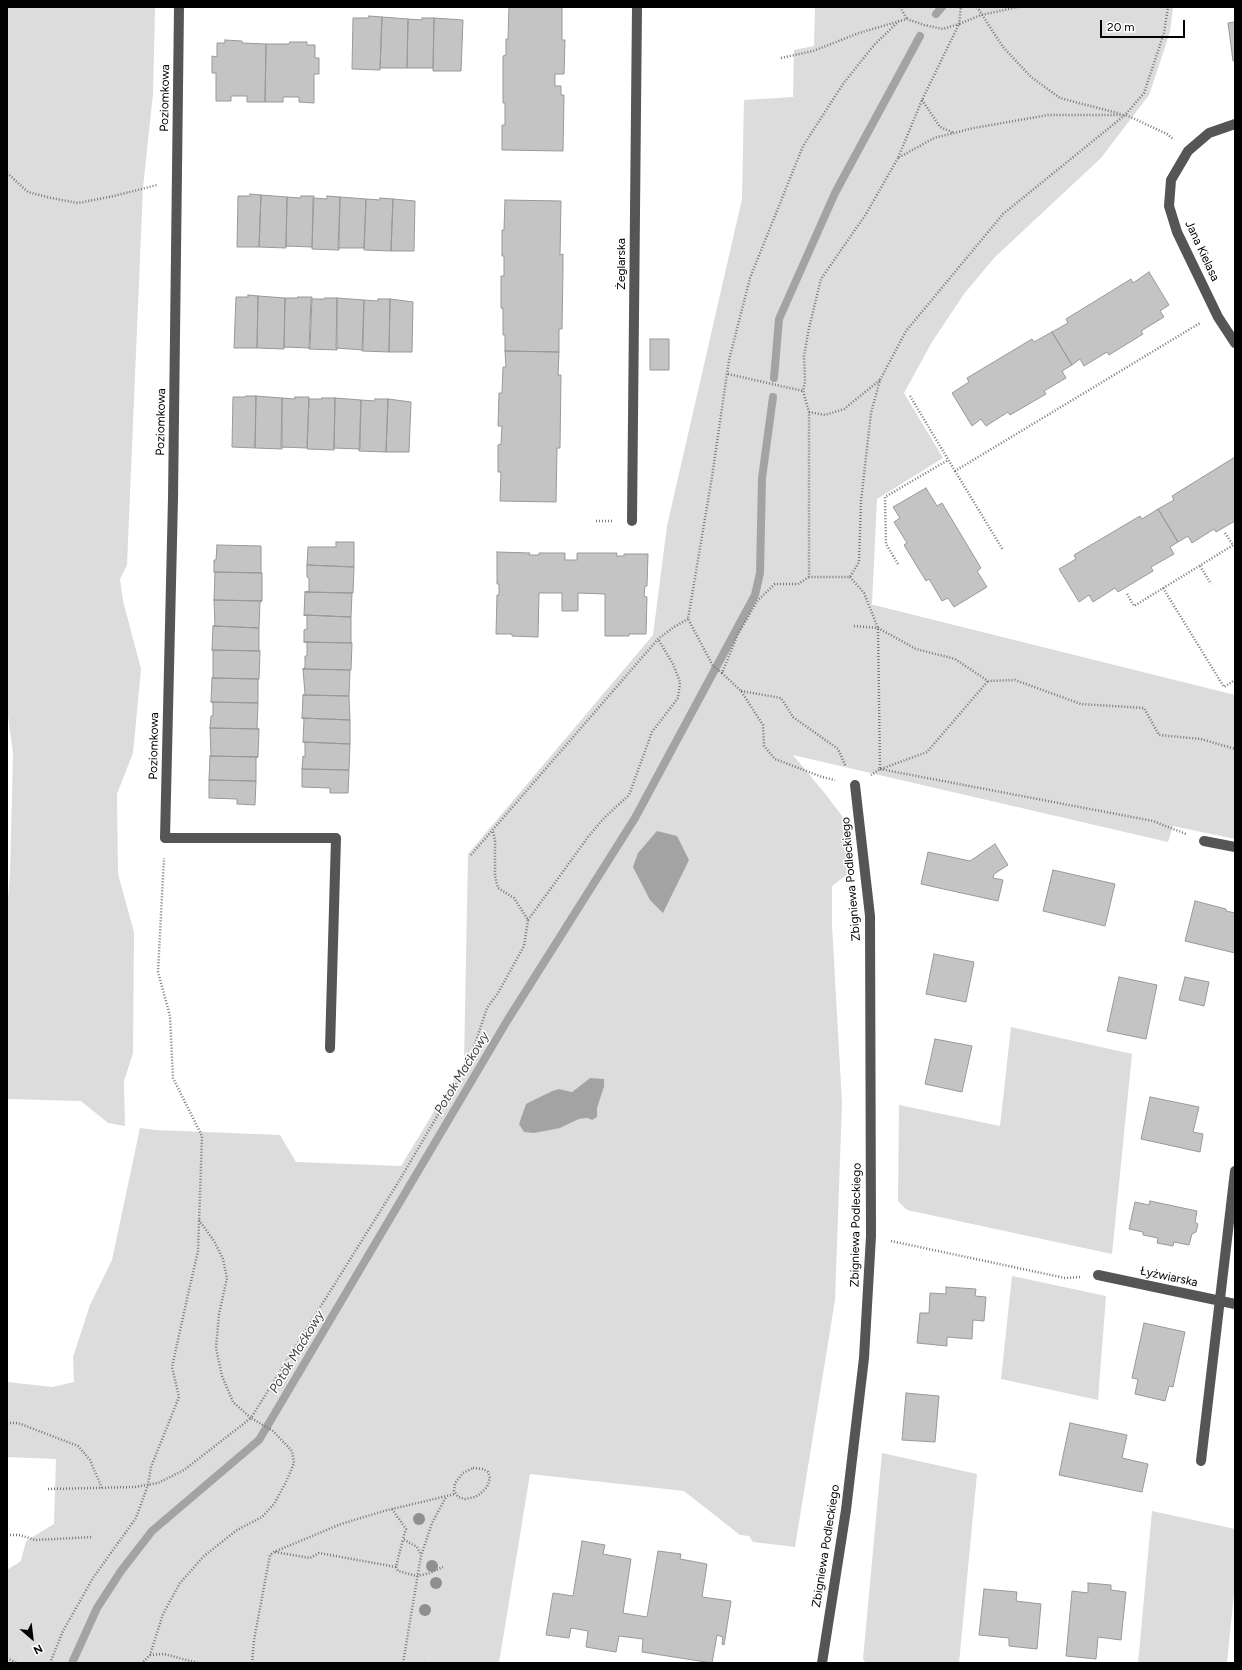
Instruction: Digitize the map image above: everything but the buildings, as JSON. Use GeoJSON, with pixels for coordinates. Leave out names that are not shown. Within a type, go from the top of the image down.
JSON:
{"type":"FeatureCollection","features":[{"type":"Feature","properties":{"kind":"street","name":"Poziomkowa"},"geometry":{"type":"LineString","coordinates":[[165,838],[173,505],[179,7]]}},
{"type":"Feature","properties":{"kind":"street","name":"Żeglarska"},"geometry":{"type":"LineString","coordinates":[[632,521],[637,7]]}},
{"type":"Feature","properties":{"kind":"street","name":"Jana Kielasa"},"geometry":{"type":"LineString","coordinates":[[1235,124],[1208,133],[1188,151],[1171,180],[1169,206],[1177,232],[1218,317],[1235,343]]}},
{"type":"Feature","properties":{"kind":"street","name":"Zbigniewa Podleckiego"},"geometry":{"type":"LineString","coordinates":[[822,1663],[846,1510],[864,1358],[871,1236],[870,916],[855,785]]}},
{"type":"Feature","properties":{"kind":"street"},"geometry":{"type":"LineString","coordinates":[[165,838],[336,838],[330,1048]]}},
{"type":"Feature","properties":{"kind":"street"},"geometry":{"type":"LineString","coordinates":[[1204,841],[1235,848]]}},
{"type":"Feature","properties":{"kind":"street"},"geometry":{"type":"LineString","coordinates":[[1201,1461],[1235,1171]]}},
{"type":"Feature","properties":{"kind":"street","name":"Łyżwiarska"},"geometry":{"type":"LineString","coordinates":[[1098,1275],[1235,1304]]}},
{"type":"Feature","properties":{"kind":"path"},"geometry":{"type":"LineString","coordinates":[[809,577],[809,412],[803,391],[805,382],[804,356],[821,278],[866,214],[898,158],[922,100],[959,24],[961,7]]}},
{"type":"Feature","properties":{"kind":"path"},"geometry":{"type":"LineString","coordinates":[[977,7],[1003,47],[1027,72],[1060,98],[1125,115],[1167,134]]}},
{"type":"Feature","properties":{"kind":"path"},"geometry":{"type":"LineString","coordinates":[[781,58],[813,51],[859,33],[907,19],[924,25],[943,29],[981,15],[1018,7]]}},
{"type":"Feature","properties":{"kind":"path"},"geometry":{"type":"LineString","coordinates":[[850,577],[859,562],[861,501],[871,413],[880,380],[906,331],[1003,214],[1125,115],[1144,93],[1164,33],[1168,7]]}},
{"type":"Feature","properties":{"kind":"path"},"geometry":{"type":"LineString","coordinates":[[901,8],[907,19]]}},
{"type":"Feature","properties":{"kind":"path"},"geometry":{"type":"LineString","coordinates":[[899,21],[874,45],[843,84],[803,146],[750,278],[729,360],[728,374],[688,619],[713,666],[741,691],[763,725],[764,746],[775,759],[822,777],[855,785],[880,769],[927,752],[988,681]]}},
{"type":"Feature","properties":{"kind":"path"},"geometry":{"type":"LineString","coordinates":[[922,100],[940,127],[954,133]]}},
{"type":"Feature","properties":{"kind":"path"},"geometry":{"type":"LineString","coordinates":[[898,158],[934,138],[974,128],[1048,115],[1125,115]]}},
{"type":"Feature","properties":{"kind":"path"},"geometry":{"type":"LineString","coordinates":[[7,172],[28,192],[78,203],[114,196],[177,180]]}},
{"type":"Feature","properties":{"kind":"path"},"geometry":{"type":"LineString","coordinates":[[955,471],[1204,320],[1218,317]]}},
{"type":"Feature","properties":{"kind":"path"},"geometry":{"type":"LineString","coordinates":[[728,374],[803,391]]}},
{"type":"Feature","properties":{"kind":"path"},"geometry":{"type":"LineString","coordinates":[[809,412],[825,415],[844,409],[880,380]]}},
{"type":"Feature","properties":{"kind":"path"},"geometry":{"type":"LineString","coordinates":[[910,396],[1003,550]]}},
{"type":"Feature","properties":{"kind":"path"},"geometry":{"type":"LineString","coordinates":[[898,564],[886,544],[885,497],[948,460]]}},
{"type":"Feature","properties":{"kind":"path"},"geometry":{"type":"LineString","coordinates":[[1127,594],[1134,606],[1234,545],[1225,532]]}},
{"type":"Feature","properties":{"kind":"path"},"geometry":{"type":"LineString","coordinates":[[1200,566],[1211,584]]}},
{"type":"Feature","properties":{"kind":"path"},"geometry":{"type":"LineString","coordinates":[[722,673],[738,634],[758,600],[775,584],[798,584],[809,577],[850,577],[864,593],[878,628],[880,769]]}},
{"type":"Feature","properties":{"kind":"path"},"geometry":{"type":"LineString","coordinates":[[1163,588],[1224,687],[1235,680]]}},
{"type":"Feature","properties":{"kind":"path"},"geometry":{"type":"LineString","coordinates":[[472,855],[658,639],[688,619]]}},
{"type":"Feature","properties":{"kind":"path"},"geometry":{"type":"LineString","coordinates":[[854,626],[878,628],[916,648],[955,658],[988,681],[1015,680],[1082,704],[1144,708],[1159,735],[1201,739],[1235,748]]}},
{"type":"Feature","properties":{"kind":"path"},"geometry":{"type":"LineString","coordinates":[[48,1489],[135,1487],[158,1483],[184,1470],[251,1418],[399,1181],[469,1062],[487,1008],[498,993],[524,946],[528,920],[588,837],[604,818],[629,795],[652,732],[678,698],[680,682],[673,664],[658,639]]}},
{"type":"Feature","properties":{"kind":"path"},"geometry":{"type":"LineString","coordinates":[[741,691],[780,698],[793,717],[838,749],[855,785]]}},
{"type":"Feature","properties":{"kind":"path"},"geometry":{"type":"LineString","coordinates":[[880,769],[1153,821],[1204,841]]}},
{"type":"Feature","properties":{"kind":"path"},"geometry":{"type":"LineString","coordinates":[[493,830],[496,841],[495,876],[498,888],[514,898],[528,920]]}},
{"type":"Feature","properties":{"kind":"path"},"geometry":{"type":"LineString","coordinates":[[50,1663],[63,1631],[93,1578],[136,1518],[148,1485],[150,1467],[179,1397],[172,1367],[188,1290],[198,1251],[202,1136],[173,1078],[170,1016],[158,972],[165,838]]}},
{"type":"Feature","properties":{"kind":"path"},"geometry":{"type":"LineString","coordinates":[[142,1663],[150,1656],[163,1614],[180,1583],[204,1556],[237,1530],[262,1517],[274,1504],[294,1463],[292,1452],[273,1431],[259,1421],[251,1418],[233,1402],[222,1376],[216,1348],[219,1314],[227,1278],[223,1260],[214,1241],[200,1220]]}},
{"type":"Feature","properties":{"kind":"path"},"geometry":{"type":"LineString","coordinates":[[871,1236],[1065,1278],[1098,1275]]}},
{"type":"Feature","properties":{"kind":"path"},"geometry":{"type":"LineString","coordinates":[[7,1423],[18,1423],[78,1446],[90,1460],[102,1488]]}},
{"type":"Feature","properties":{"kind":"path"},"geometry":{"type":"LineString","coordinates":[[473,1468],[479,1468],[488,1472],[489,1482],[480,1494],[466,1499],[458,1497],[455,1494],[455,1483],[463,1473],[473,1468]]}},
{"type":"Feature","properties":{"kind":"path"},"geometry":{"type":"LineString","coordinates":[[252,1663],[254,1640],[270,1556],[274,1552],[341,1524],[392,1509],[455,1494]]}},
{"type":"Feature","properties":{"kind":"path"},"geometry":{"type":"LineString","coordinates":[[403,1663],[421,1556],[432,1523],[446,1497]]}},
{"type":"Feature","properties":{"kind":"path"},"geometry":{"type":"LineString","coordinates":[[392,1509],[406,1529],[396,1567]]}},
{"type":"Feature","properties":{"kind":"path"},"geometry":{"type":"LineString","coordinates":[[7,1535],[20,1535],[35,1540],[93,1537]]}},
{"type":"Feature","properties":{"kind":"path"},"geometry":{"type":"LineString","coordinates":[[403,1539],[417,1547],[421,1556]]}},
{"type":"Feature","properties":{"kind":"path"},"geometry":{"type":"LineString","coordinates":[[274,1552],[310,1558],[319,1552],[396,1567],[398,1571],[417,1576],[430,1573],[443,1567]]}},
{"type":"Feature","properties":{"kind":"path"},"geometry":{"type":"LineString","coordinates":[[150,1656],[164,1654],[198,1663]]}},
{"type":"Feature","properties":{"kind":"path"},"geometry":{"type":"LineString","coordinates":[[7,1658],[17,1663]]}},
{"type":"Feature","properties":{"kind":"shaded area"},"geometry":{"type":"Polygon","coordinates":[[[7,7],[155,7],[153,94],[143,187],[127,565],[120,579],[123,601],[141,669],[133,753],[117,794],[118,874],[134,932],[133,1053],[124,1081],[125,1126],[108,1123],[81,1101],[7,1099],[7,912],[10,874],[13,753],[7,709],[7,7]]]}},
{"type":"Feature","properties":{"kind":"shaded area"},"geometry":{"type":"Polygon","coordinates":[[[815,7],[1173,7],[1170,32],[1149,95],[1101,158],[994,258],[964,294],[932,342],[904,393],[943,458],[877,499],[872,604],[870,604],[1235,695],[1235,839],[1173,826],[1168,842],[793,755],[848,824],[848,874],[832,886],[832,925],[842,1103],[835,1300],[795,1547],[753,1542],[749,1536],[740,1535],[684,1491],[530,1474],[499,1663],[7,1663],[7,1570],[21,1561],[26,1541],[54,1524],[56,1459],[7,1457],[7,1382],[52,1387],[74,1382],[73,1357],[90,1305],[112,1260],[140,1128],[280,1135],[296,1162],[401,1166],[464,1062],[468,854],[653,635],[667,526],[742,199],[744,100],[793,97],[794,50],[814,46],[815,7]],[[590,1078],[572,1092],[559,1089],[544,1095],[560,1128],[579,1119],[588,1118],[597,1108],[604,1087],[590,1078]]]}},
{"type":"Feature","properties":{"kind":"shaded area"},"geometry":{"type":"Polygon","coordinates":[[[657,831],[677,836],[689,860],[663,913],[650,900],[633,867],[638,853],[657,831]]]}},
{"type":"Feature","properties":{"kind":"shaded area"},"geometry":{"type":"Polygon","coordinates":[[[1011,1027],[1132,1054],[1112,1254],[907,1210],[898,1201],[899,1105],[1000,1126],[1011,1027]]]}},
{"type":"Feature","properties":{"kind":"shaded area"},"geometry":{"type":"Polygon","coordinates":[[[590,1078],[604,1079],[604,1087],[597,1108],[597,1117],[592,1120],[588,1118],[579,1119],[560,1128],[534,1133],[524,1132],[519,1124],[526,1104],[559,1089],[572,1092],[590,1078]]]}},
{"type":"Feature","properties":{"kind":"shaded area"},"geometry":{"type":"Polygon","coordinates":[[[1012,1276],[1106,1296],[1098,1400],[1001,1379],[1012,1276]]]}},
{"type":"Feature","properties":{"kind":"shaded area"},"geometry":{"type":"Polygon","coordinates":[[[882,1453],[977,1474],[959,1663],[866,1663],[863,1659],[882,1453]]]}},
{"type":"Feature","properties":{"kind":"shaded area"},"geometry":{"type":"Polygon","coordinates":[[[1152,1511],[1235,1529],[1235,1583],[1227,1663],[1138,1663],[1152,1511]]]}},
{"type":"Feature","properties":{"kind":"waterway"},"geometry":{"type":"LineString","coordinates":[[936,14],[942,7]]}},
{"type":"Feature","properties":{"kind":"waterway"},"geometry":{"type":"LineString","coordinates":[[774,378],[779,319],[835,193],[920,36]]}},
{"type":"Feature","properties":{"kind":"waterway","name":"Potok Maćkowy"},"geometry":{"type":"LineString","coordinates":[[72,1663],[97,1608],[121,1571],[152,1531],[259,1440],[507,1021],[635,818],[755,595],[760,573],[762,478],[773,397]]}}]}
